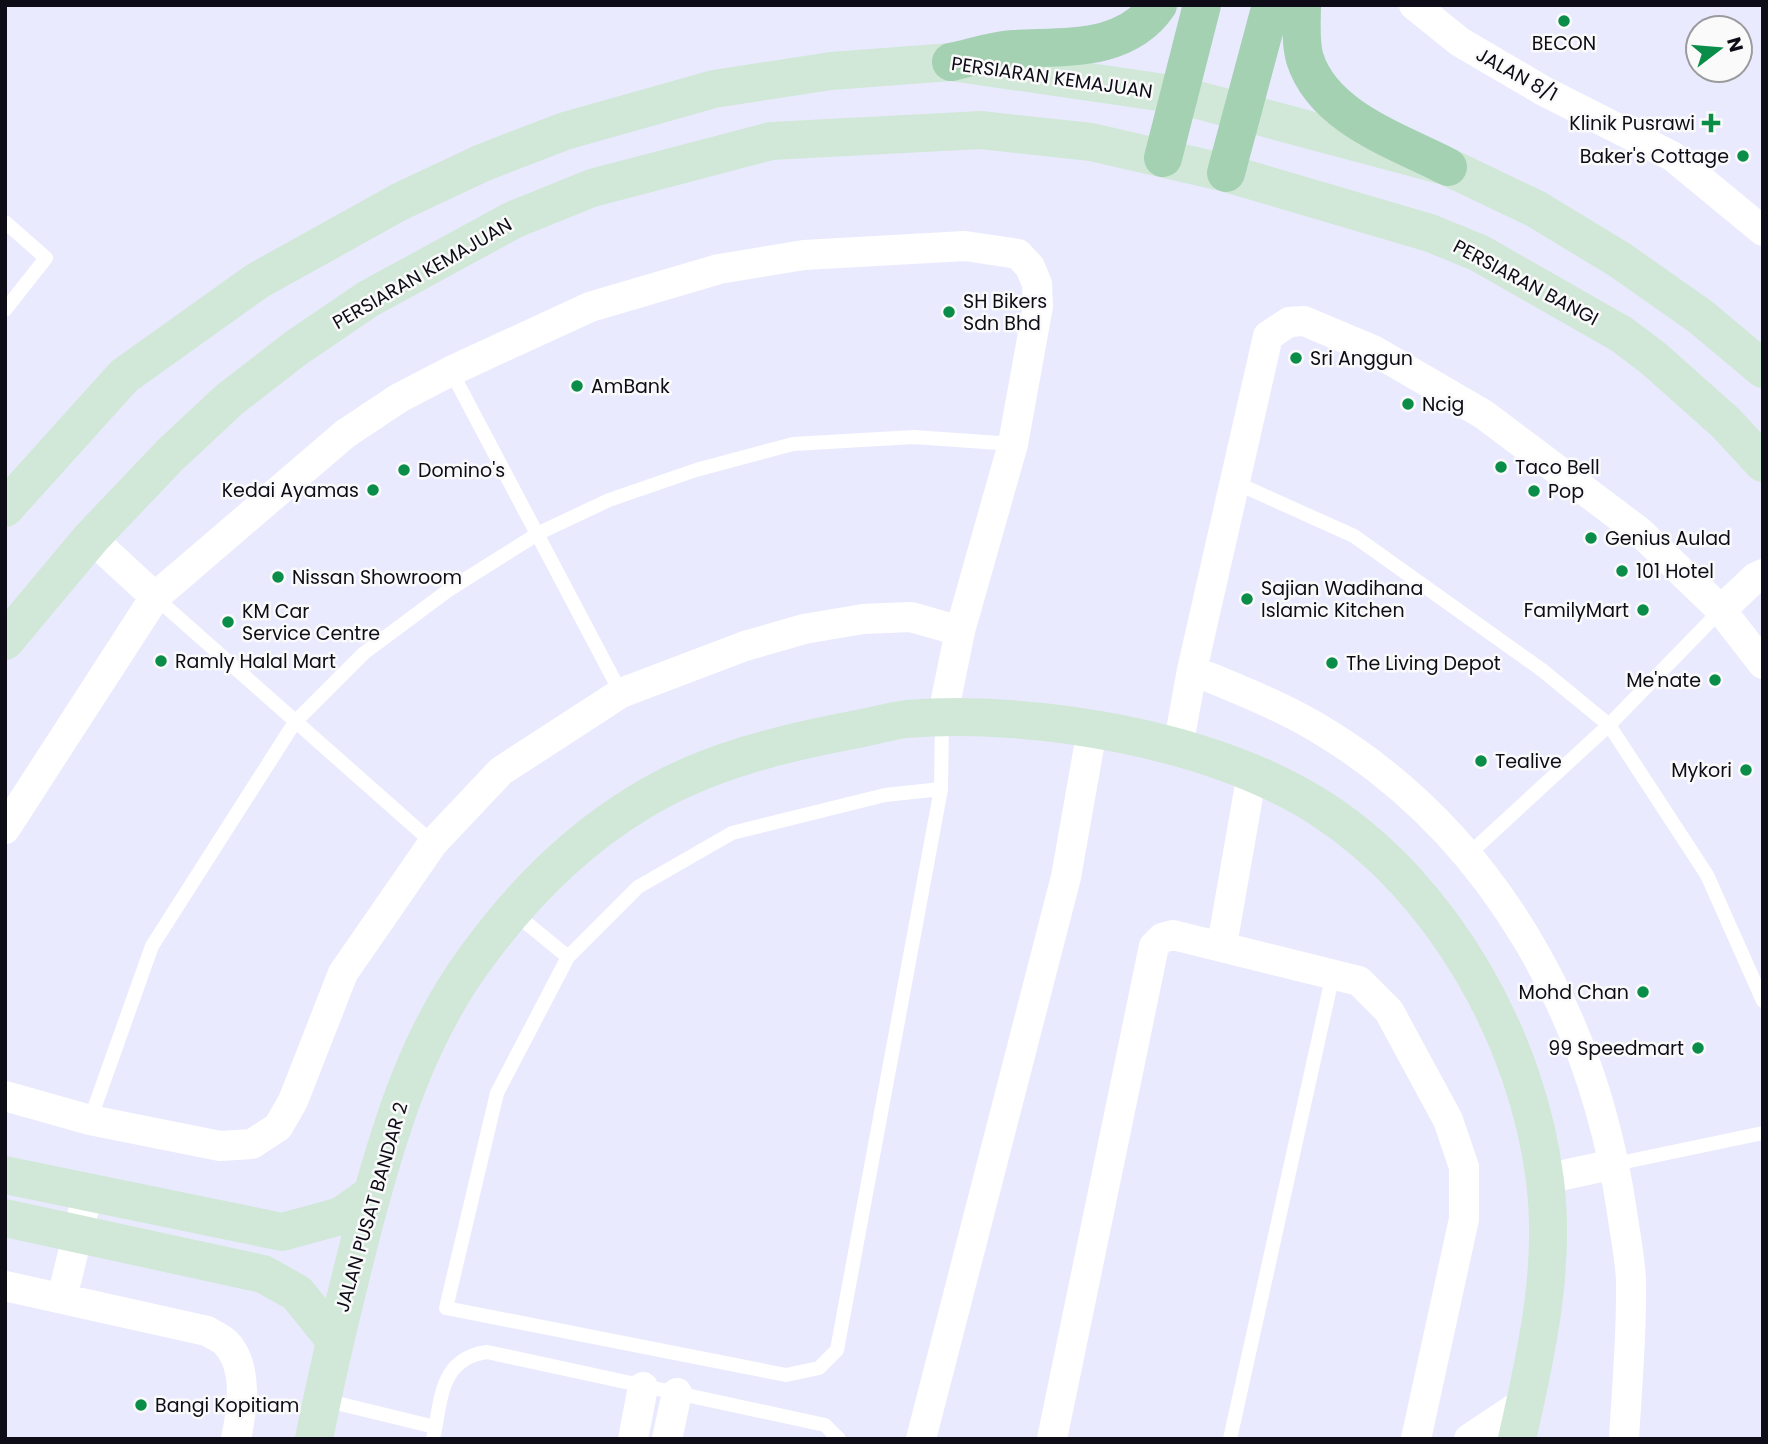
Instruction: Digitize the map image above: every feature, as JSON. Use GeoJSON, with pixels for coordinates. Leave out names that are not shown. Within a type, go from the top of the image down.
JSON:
{"type":"FeatureCollection","features":[{"type":"Feature","properties":{"kind":"main road"},"geometry":{"type":"LineString","coordinates":[[951,62],[1012,49],[1077,48],[1110,40],[1133,28],[1158,5]]}},
{"type":"Feature","properties":{"kind":"main road"},"geometry":{"type":"LineString","coordinates":[[1163,158],[1202,5]]}},
{"type":"Feature","properties":{"kind":"main road"},"geometry":{"type":"LineString","coordinates":[[1226,173],[1271,5]]}},
{"type":"Feature","properties":{"kind":"main road"},"geometry":{"type":"LineString","coordinates":[[1302,5],[1304,56],[1320,89],[1355,118],[1536,209],[1620,260],[1702,317],[1763,369]]}},
{"type":"Feature","properties":{"kind":"main road","name":"PERSIARAN KEMAJUAN"},"geometry":{"type":"LineString","coordinates":[[5,508],[124,376],[257,281],[399,202],[482,163],[565,131],[714,89],[831,71],[951,62],[1179,94]]}},
{"type":"Feature","properties":{"kind":"main road"},"geometry":{"type":"LineString","coordinates":[[1179,94],[1448,167]]}},
{"type":"Feature","properties":{"kind":"main road","name":"PERSIARAN KEMAJUAN"},"geometry":{"type":"LineString","coordinates":[[5,641],[91,538],[170,455],[230,399],[296,348],[368,299],[513,220],[592,188],[771,141],[981,130],[1091,142],[1163,158]]}},
{"type":"Feature","properties":{"kind":"main road","name":"PERSIARAN BANGI"},"geometry":{"type":"LineString","coordinates":[[1163,158],[1226,173],[1430,233],[1479,253],[1620,334],[1653,358],[1726,423],[1763,463]]}},
{"type":"Feature","properties":{"kind":"main road","name":"JALAN PUSAT BANDAR 2"},"geometry":{"type":"LineString","coordinates":[[314,1439],[334,1339],[372,1194],[404,1090],[435,1024],[470,965],[513,912],[554,868],[635,805],[697,773],[768,749],[904,719],[1007,719],[1092,730],[1178,747],[1252,773],[1322,809],[1357,835],[1392,867],[1444,928],[1490,1001],[1511,1047],[1528,1102],[1545,1180],[1546,1271],[1526,1401],[1517,1439]]}},
{"type":"Feature","properties":{"kind":"main road"},"geometry":{"type":"LineString","coordinates":[[5,1175],[282,1232],[341,1216],[372,1194]]}},
{"type":"Feature","properties":{"kind":"main road"},"geometry":{"type":"LineString","coordinates":[[5,1218],[263,1274],[297,1293],[334,1339]]}},
{"type":"Feature","properties":{"kind":"street","name":"JALAN 8/1"},"geometry":{"type":"LineString","coordinates":[[1414,6],[1460,42],[1542,90],[1672,156],[1763,231]]}},
{"type":"Feature","properties":{"kind":"street"},"geometry":{"type":"LineString","coordinates":[[5,829],[155,597],[345,434],[399,398],[451,371],[590,307],[719,269],[804,254],[965,246],[1018,254],[1030,267],[1037,284],[1038,306],[1013,444],[960,631],[942,719]]}},
{"type":"Feature","properties":{"kind":"street"},"geometry":{"type":"LineString","coordinates":[[1178,747],[1192,670],[1268,336],[1289,322],[1304,321],[1373,350],[1483,414],[1640,532],[1721,610],[1763,664]]}},
{"type":"Feature","properties":{"kind":"street"},"geometry":{"type":"LineString","coordinates":[[91,538],[155,597]]}},
{"type":"Feature","properties":{"kind":"street"},"geometry":{"type":"LineString","coordinates":[[1721,610],[1756,577],[1763,575]]}},
{"type":"Feature","properties":{"kind":"street"},"geometry":{"type":"LineString","coordinates":[[5,1096],[90,1120],[220,1146],[252,1144],[278,1128],[293,1101],[344,973],[432,844],[501,771],[621,693],[745,646],[804,629],[863,618],[911,618],[960,631]]}},
{"type":"Feature","properties":{"kind":"street"},"geometry":{"type":"LineString","coordinates":[[1192,670],[1325,732],[1404,790],[1469,854],[1505,903],[1553,982],[1587,1063],[1615,1164],[1631,1279],[1624,1439]]}},
{"type":"Feature","properties":{"kind":"street"},"geometry":{"type":"LineString","coordinates":[[921,1439],[1066,877],[1092,730]]}},
{"type":"Feature","properties":{"kind":"street"},"geometry":{"type":"LineString","coordinates":[[1222,945],[1252,773]]}},
{"type":"Feature","properties":{"kind":"street"},"geometry":{"type":"LineString","coordinates":[[1052,1439],[1154,946],[1163,938],[1173,935],[1359,981],[1389,1011],[1448,1121],[1464,1167],[1464,1219],[1421,1436]]}},
{"type":"Feature","properties":{"kind":"street"},"geometry":{"type":"LineString","coordinates":[[1545,1180],[1615,1164]]}},
{"type":"Feature","properties":{"kind":"street"},"geometry":{"type":"LineString","coordinates":[[62,1298],[88,1192]]}},
{"type":"Feature","properties":{"kind":"street"},"geometry":{"type":"LineString","coordinates":[[5,1286],[207,1331],[226,1343],[237,1366],[243,1391],[236,1439]]}},
{"type":"Feature","properties":{"kind":"street"},"geometry":{"type":"LineString","coordinates":[[633,1439],[643,1387]]}},
{"type":"Feature","properties":{"kind":"street"},"geometry":{"type":"LineString","coordinates":[[667,1439],[677,1393]]}},
{"type":"Feature","properties":{"kind":"street"},"geometry":{"type":"LineString","coordinates":[[1469,1439],[1526,1401]]}},
{"type":"Feature","properties":{"kind":"lane"},"geometry":{"type":"LineString","coordinates":[[5,222],[46,258],[5,310]]}},
{"type":"Feature","properties":{"kind":"lane"},"geometry":{"type":"LineString","coordinates":[[451,371],[539,533],[621,693]]}},
{"type":"Feature","properties":{"kind":"lane"},"geometry":{"type":"LineString","coordinates":[[90,1120],[152,946],[295,722],[364,653],[450,589],[539,533],[609,500],[696,470],[793,444],[914,437],[1013,444]]}},
{"type":"Feature","properties":{"kind":"lane"},"geometry":{"type":"LineString","coordinates":[[1234,482],[1354,536],[1542,670],[1609,726],[1707,875],[1763,1001]]}},
{"type":"Feature","properties":{"kind":"lane"},"geometry":{"type":"LineString","coordinates":[[155,597],[432,844]]}},
{"type":"Feature","properties":{"kind":"lane"},"geometry":{"type":"LineString","coordinates":[[1469,854],[1609,726],[1721,610]]}},
{"type":"Feature","properties":{"kind":"lane"},"geometry":{"type":"LineString","coordinates":[[941,789],[885,794],[732,833],[638,887],[568,957],[497,1093],[446,1308],[786,1375],[819,1368],[837,1350],[941,789],[942,719]]}},
{"type":"Feature","properties":{"kind":"lane"},"geometry":{"type":"LineString","coordinates":[[513,912],[568,957]]}},
{"type":"Feature","properties":{"kind":"lane"},"geometry":{"type":"LineString","coordinates":[[1230,1439],[1333,974]]}},
{"type":"Feature","properties":{"kind":"lane"},"geometry":{"type":"LineString","coordinates":[[1615,1164],[1763,1133]]}},
{"type":"Feature","properties":{"kind":"lane"},"geometry":{"type":"LineString","coordinates":[[322,1399],[434,1433],[448,1372],[470,1355],[487,1352],[825,1425],[839,1439]]}},
{"type":"Feature","properties":{"kind":"place","name":"BECON"},"geometry":{"type":"Point","coordinates":[1564,21]}},
{"type":"Feature","properties":{"kind":"place","name":"Klinik Pusrawi"},"geometry":{"type":"Point","coordinates":[1711,123]}},
{"type":"Feature","properties":{"kind":"place","name":"Baker's Cottage"},"geometry":{"type":"Point","coordinates":[1743,156]}},
{"type":"Feature","properties":{"kind":"place","name":"SH Bikers Sdn Bhd"},"geometry":{"type":"Point","coordinates":[949,312]}},
{"type":"Feature","properties":{"kind":"place","name":"Sri Anggun"},"geometry":{"type":"Point","coordinates":[1296,358]}},
{"type":"Feature","properties":{"kind":"place","name":"AmBank"},"geometry":{"type":"Point","coordinates":[577,386]}},
{"type":"Feature","properties":{"kind":"place","name":"Ncig"},"geometry":{"type":"Point","coordinates":[1408,404]}},
{"type":"Feature","properties":{"kind":"place","name":"Taco Bell"},"geometry":{"type":"Point","coordinates":[1501,467]}},
{"type":"Feature","properties":{"kind":"place","name":"Domino's"},"geometry":{"type":"Point","coordinates":[404,470]}},
{"type":"Feature","properties":{"kind":"place","name":"Kedai Ayamas"},"geometry":{"type":"Point","coordinates":[373,490]}},
{"type":"Feature","properties":{"kind":"place","name":"Pop"},"geometry":{"type":"Point","coordinates":[1534,491]}},
{"type":"Feature","properties":{"kind":"place","name":"Genius Aulad"},"geometry":{"type":"Point","coordinates":[1591,538]}},
{"type":"Feature","properties":{"kind":"place","name":"101 Hotel"},"geometry":{"type":"Point","coordinates":[1622,571]}},
{"type":"Feature","properties":{"kind":"place","name":"Nissan Showroom"},"geometry":{"type":"Point","coordinates":[278,577]}},
{"type":"Feature","properties":{"kind":"place","name":"Sajian Wadihana Islamic Kitchen"},"geometry":{"type":"Point","coordinates":[1247,599]}},
{"type":"Feature","properties":{"kind":"place","name":"FamilyMart"},"geometry":{"type":"Point","coordinates":[1643,610]}},
{"type":"Feature","properties":{"kind":"place","name":"KM Car Service Centre"},"geometry":{"type":"Point","coordinates":[228,622]}},
{"type":"Feature","properties":{"kind":"place","name":"Ramly Halal Mart"},"geometry":{"type":"Point","coordinates":[161,661]}},
{"type":"Feature","properties":{"kind":"place","name":"The Living Depot"},"geometry":{"type":"Point","coordinates":[1332,663]}},
{"type":"Feature","properties":{"kind":"place","name":"Me'nate"},"geometry":{"type":"Point","coordinates":[1715,680]}},
{"type":"Feature","properties":{"kind":"place","name":"Tealive"},"geometry":{"type":"Point","coordinates":[1481,761]}},
{"type":"Feature","properties":{"kind":"place","name":"Mykori"},"geometry":{"type":"Point","coordinates":[1746,770]}},
{"type":"Feature","properties":{"kind":"place","name":"Mohd Chan"},"geometry":{"type":"Point","coordinates":[1643,992]}},
{"type":"Feature","properties":{"kind":"place","name":"99 Speedmart"},"geometry":{"type":"Point","coordinates":[1698,1048]}},
{"type":"Feature","properties":{"kind":"place","name":"Bangi Kopitiam"},"geometry":{"type":"Point","coordinates":[141,1405]}}]}
